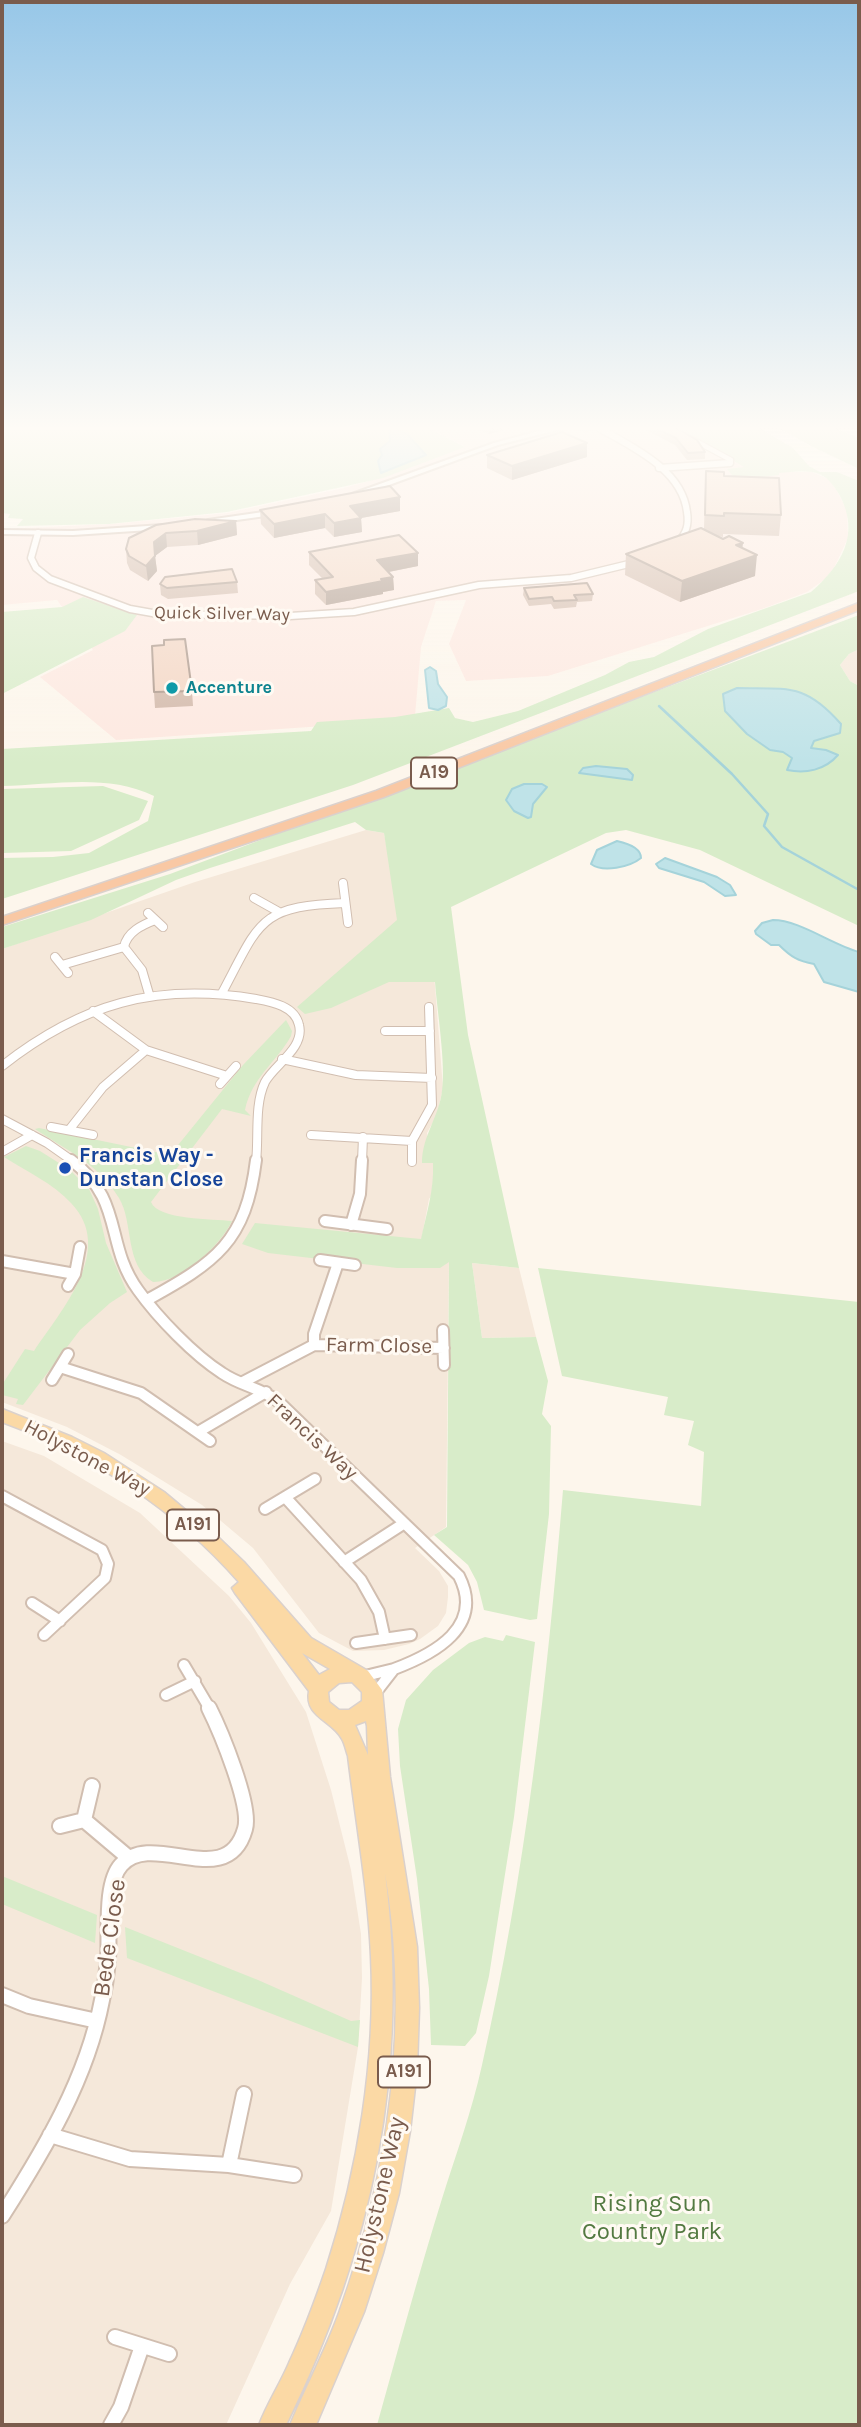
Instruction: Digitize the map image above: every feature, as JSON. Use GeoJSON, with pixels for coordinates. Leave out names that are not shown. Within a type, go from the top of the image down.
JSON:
{"type":"FeatureCollection","features":[{"type":"Feature","properties":{"kind":"highway","name":"A19"},"geometry":{"type":"LineString","coordinates":[[2,909],[146,864],[392,779],[859,598]]}},
{"type":"Feature","properties":{"kind":"highway","name":"A19"},"geometry":{"type":"LineString","coordinates":[[2,921],[380,794],[859,606]]}},
{"type":"Feature","properties":{"kind":"main road","name":"Holystone Way"},"geometry":{"type":"LineString","coordinates":[[2,1415],[101,1461],[158,1497],[203,1533],[236,1565],[306,1646],[370,1685],[377,1724],[380,1783],[406,1948],[404,2071],[387,2186],[375,2234],[336,2353],[303,2425]]}},
{"type":"Feature","properties":{"kind":"main road","name":"Holystone Way"},"geometry":{"type":"LineString","coordinates":[[2,1423],[106,1472],[155,1505],[233,1577],[277,1631],[306,1675],[319,1688],[320,1707],[337,1719],[351,1735],[358,1756],[380,1930],[383,1987],[380,2056],[366,2155],[345,2242],[300,2365],[272,2425]]}},
{"type":"Feature","properties":{"kind":"main road"},"geometry":{"type":"LineString","coordinates":[[319,1688],[334,1675],[358,1676]]}},
{"type":"Feature","properties":{"kind":"main road"},"geometry":{"type":"LineString","coordinates":[[337,1719],[353,1718],[367,1711],[372,1700]]}},
{"type":"Feature","properties":{"kind":"street","name":"Quick Silver Way"},"geometry":{"type":"LineString","coordinates":[[37,538],[31,558],[44,576],[106,602],[145,612],[329,615],[453,589],[571,578],[640,561]]}},
{"type":"Feature","properties":{"kind":"street"},"geometry":{"type":"LineString","coordinates":[[667,549],[683,538]]}},
{"type":"Feature","properties":{"kind":"street"},"geometry":{"type":"LineString","coordinates":[[343,883],[348,923]]}},
{"type":"Feature","properties":{"kind":"street"},"geometry":{"type":"LineString","coordinates":[[254,898],[279,912]]}},
{"type":"Feature","properties":{"kind":"street"},"geometry":{"type":"LineString","coordinates":[[222,993],[257,933],[279,912],[306,905],[345,903]]}},
{"type":"Feature","properties":{"kind":"street"},"geometry":{"type":"LineString","coordinates":[[124,947],[130,933],[152,917],[163,927]]}},
{"type":"Feature","properties":{"kind":"street"},"geometry":{"type":"LineString","coordinates":[[124,947],[142,970],[149,995]]}},
{"type":"Feature","properties":{"kind":"street"},"geometry":{"type":"LineString","coordinates":[[68,972],[59,961],[124,947]]}},
{"type":"Feature","properties":{"kind":"street"},"geometry":{"type":"LineString","coordinates":[[2,1066],[42,1034],[93,1011],[149,995],[182,991],[222,993],[271,1002],[290,1010],[296,1017],[299,1024],[298,1041],[269,1076],[262,1092],[253,1182],[247,1209],[237,1233],[193,1275],[147,1300]]}},
{"type":"Feature","properties":{"kind":"street"},"geometry":{"type":"LineString","coordinates":[[412,1161],[412,1141],[432,1105],[429,1007]]}},
{"type":"Feature","properties":{"kind":"street"},"geometry":{"type":"LineString","coordinates":[[93,1011],[146,1050],[224,1080],[236,1066]]}},
{"type":"Feature","properties":{"kind":"street"},"geometry":{"type":"LineString","coordinates":[[385,1031],[430,1031]]}},
{"type":"Feature","properties":{"kind":"street"},"geometry":{"type":"LineString","coordinates":[[69,1130],[93,1095],[114,1074],[146,1050]]}},
{"type":"Feature","properties":{"kind":"street"},"geometry":{"type":"LineString","coordinates":[[282,1059],[356,1075],[432,1078]]}},
{"type":"Feature","properties":{"kind":"street","name":"Francis Way"},"geometry":{"type":"LineString","coordinates":[[2,1119],[32,1135],[78,1166],[100,1189],[107,1202],[119,1258],[135,1286],[147,1300],[222,1374],[266,1392],[403,1524],[456,1570],[465,1591],[466,1608],[456,1631],[440,1648],[394,1669],[358,1676]]}},
{"type":"Feature","properties":{"kind":"street"},"geometry":{"type":"LineString","coordinates":[[51,1127],[93,1135]]}},
{"type":"Feature","properties":{"kind":"street"},"geometry":{"type":"LineString","coordinates":[[2,1152],[32,1135]]}},
{"type":"Feature","properties":{"kind":"street"},"geometry":{"type":"LineString","coordinates":[[312,1135],[412,1141]]}},
{"type":"Feature","properties":{"kind":"street"},"geometry":{"type":"LineString","coordinates":[[351,1225],[360,1194],[363,1137]]}},
{"type":"Feature","properties":{"kind":"street"},"geometry":{"type":"LineString","coordinates":[[325,1221],[387,1229]]}},
{"type":"Feature","properties":{"kind":"street"},"geometry":{"type":"LineString","coordinates":[[68,1286],[75,1274],[80,1247]]}},
{"type":"Feature","properties":{"kind":"street"},"geometry":{"type":"LineString","coordinates":[[320,1260],[355,1265]]}},
{"type":"Feature","properties":{"kind":"street"},"geometry":{"type":"LineString","coordinates":[[2,1261],[75,1274]]}},
{"type":"Feature","properties":{"kind":"street","name":"Farm Close"},"geometry":{"type":"LineString","coordinates":[[314,1345],[314,1334],[338,1263]]}},
{"type":"Feature","properties":{"kind":"street","name":"Farm Close"},"geometry":{"type":"LineString","coordinates":[[443,1330],[444,1365]]}},
{"type":"Feature","properties":{"kind":"street","name":"Farm Close"},"geometry":{"type":"LineString","coordinates":[[243,1382],[314,1345],[443,1348]]}},
{"type":"Feature","properties":{"kind":"street"},"geometry":{"type":"LineString","coordinates":[[52,1380],[68,1354]]}},
{"type":"Feature","properties":{"kind":"street"},"geometry":{"type":"LineString","coordinates":[[60,1367],[141,1393],[210,1441]]}},
{"type":"Feature","properties":{"kind":"street"},"geometry":{"type":"LineString","coordinates":[[198,1432],[266,1392]]}},
{"type":"Feature","properties":{"kind":"street"},"geometry":{"type":"LineString","coordinates":[[265,1509],[315,1479]]}},
{"type":"Feature","properties":{"kind":"street"},"geometry":{"type":"LineString","coordinates":[[2,1496],[102,1550],[108,1564],[106,1578],[44,1635]]}},
{"type":"Feature","properties":{"kind":"street"},"geometry":{"type":"LineString","coordinates":[[285,1497],[361,1580],[379,1612],[385,1639]]}},
{"type":"Feature","properties":{"kind":"street"},"geometry":{"type":"LineString","coordinates":[[344,1562],[403,1524]]}},
{"type":"Feature","properties":{"kind":"street"},"geometry":{"type":"LineString","coordinates":[[32,1603],[60,1620]]}},
{"type":"Feature","properties":{"kind":"street"},"geometry":{"type":"LineString","coordinates":[[356,1643],[411,1635]]}},
{"type":"Feature","properties":{"kind":"street","name":"Bede Close"},"geometry":{"type":"LineString","coordinates":[[2,2216],[50,2135],[77,2082],[97,2021],[109,1956],[112,1883],[121,1864],[129,1858],[156,1853],[188,1859],[218,1858],[237,1847],[242,1839],[246,1814],[226,1742],[213,1711],[184,1665]]}},
{"type":"Feature","properties":{"kind":"street","name":"Francis Way"},"geometry":{"type":"LineString","coordinates":[[372,1700],[394,1669]]}},
{"type":"Feature","properties":{"kind":"street"},"geometry":{"type":"LineString","coordinates":[[166,1695],[195,1681]]}},
{"type":"Feature","properties":{"kind":"street"},"geometry":{"type":"LineString","coordinates":[[60,1826],[84,1820],[92,1786]]}},
{"type":"Feature","properties":{"kind":"street","name":"Bede Close"},"geometry":{"type":"LineString","coordinates":[[84,1820],[129,1858]]}},
{"type":"Feature","properties":{"kind":"street","name":"Bede Close"},"geometry":{"type":"LineString","coordinates":[[2,1995],[29,2006],[97,2021]]}},
{"type":"Feature","properties":{"kind":"street"},"geometry":{"type":"LineString","coordinates":[[229,2165],[244,2094]]}},
{"type":"Feature","properties":{"kind":"street"},"geometry":{"type":"LineString","coordinates":[[50,2135],[130,2159],[229,2165],[294,2175]]}},
{"type":"Feature","properties":{"kind":"street"},"geometry":{"type":"LineString","coordinates":[[116,2337],[169,2354]]}},
{"type":"Feature","properties":{"kind":"street"},"geometry":{"type":"LineString","coordinates":[[111,2425],[121,2407],[142,2346]]}},
{"type":"Feature","properties":{"kind":"shaded area"},"geometry":{"type":"Polygon","coordinates":[[[2,538],[848,538],[834,568],[824,580],[807,592],[762,609],[548,676],[466,681],[449,644],[466,600],[436,601],[421,647],[415,716],[399,721],[116,740],[40,677],[93,650],[57,600],[2,605],[2,538]]]}},
{"type":"Feature","properties":{"kind":"shaded area"},"geometry":{"type":"Polygon","coordinates":[[[859,649],[859,686],[850,681],[840,665],[849,654],[859,649]]]}},
{"type":"Feature","properties":{"kind":"shaded area"},"geometry":{"type":"Polygon","coordinates":[[[366,830],[384,833],[393,881],[431,945],[443,1088],[437,1115],[427,1133],[433,1163],[434,1192],[429,1199],[418,1258],[449,1261],[446,1527],[415,1548],[439,1571],[448,1586],[448,1597],[446,1613],[438,1626],[420,1639],[384,1650],[353,1651],[319,1633],[253,1548],[202,1505],[121,1455],[67,1427],[2,1402],[2,949],[195,882],[366,830]]]}},
{"type":"Feature","properties":{"kind":"shaded area"},"geometry":{"type":"Polygon","coordinates":[[[472,1263],[519,1268],[536,1337],[482,1338],[472,1263]]]}},
{"type":"Feature","properties":{"kind":"shaded area"},"geometry":{"type":"Polygon","coordinates":[[[2,1441],[44,1456],[140,1513],[229,1596],[251,1623],[306,1712],[331,1790],[351,1870],[361,1934],[362,1978],[358,2047],[331,2211],[290,2284],[226,2425],[2,2425],[2,1441]]]}},
{"type":"Feature","properties":{"kind":"green space"},"geometry":{"type":"Polygon","coordinates":[[[847,538],[859,538],[859,591],[353,785],[2,899],[2,858],[89,853],[148,821],[154,796],[136,789],[98,782],[2,786],[2,749],[311,731],[317,722],[395,717],[449,708],[455,718],[473,722],[518,711],[605,675],[629,662],[654,657],[708,629],[811,592],[831,571],[845,548],[847,538]]]}},
{"type":"Feature","properties":{"kind":"green space"},"geometry":{"type":"Polygon","coordinates":[[[83,597],[137,615],[125,631],[2,694],[2,612],[62,607],[83,597]]]}},
{"type":"Feature","properties":{"kind":"green space"},"geometry":{"type":"Polygon","coordinates":[[[859,615],[859,649],[849,654],[840,665],[850,681],[859,686],[859,926],[700,850],[626,830],[606,833],[451,907],[468,1035],[519,1268],[472,1263],[482,1338],[536,1337],[548,1381],[542,1414],[551,1426],[549,1514],[537,1619],[530,1620],[484,1610],[477,1582],[468,1565],[434,1535],[447,1527],[449,1262],[440,1268],[397,1268],[268,1253],[242,1244],[255,1223],[421,1239],[433,1173],[433,1163],[422,1163],[423,1153],[438,1109],[443,1079],[435,982],[389,982],[331,1008],[305,1014],[297,1007],[397,920],[384,833],[366,830],[355,822],[176,880],[91,920],[2,949],[2,927],[170,874],[859,615]]]}},
{"type":"Feature","properties":{"kind":"green space"},"geometry":{"type":"Polygon","coordinates":[[[103,786],[148,801],[139,820],[71,851],[2,853],[2,789],[103,786]]]}},
{"type":"Feature","properties":{"kind":"green space"},"geometry":{"type":"Polygon","coordinates":[[[286,1020],[292,1031],[291,1036],[248,1098],[245,1110],[251,1116],[222,1109],[151,1202],[156,1208],[175,1215],[232,1221],[227,1231],[209,1251],[187,1269],[164,1281],[153,1282],[144,1275],[133,1255],[124,1208],[111,1186],[92,1167],[35,1129],[170,1155],[243,1065],[286,1020]]]}},
{"type":"Feature","properties":{"kind":"green space"},"geometry":{"type":"Polygon","coordinates":[[[26,1146],[40,1151],[70,1170],[89,1189],[98,1209],[106,1243],[127,1292],[110,1303],[80,1330],[23,1405],[16,1404],[18,1399],[2,1395],[2,1385],[25,1349],[34,1351],[69,1299],[80,1279],[88,1240],[83,1221],[64,1196],[4,1157],[26,1146]]]}},
{"type":"Feature","properties":{"kind":"green space","name":"Rising Sun Country Park"},"geometry":{"type":"Polygon","coordinates":[[[538,1268],[859,1302],[859,2425],[377,2425],[473,2099],[497,1994],[533,1779],[563,1490],[701,1506],[704,1452],[688,1445],[694,1421],[664,1415],[668,1397],[562,1376],[538,1268]]]}},
{"type":"Feature","properties":{"kind":"green space"},"geometry":{"type":"Polygon","coordinates":[[[506,1635],[535,1642],[514,1817],[489,1976],[476,2033],[465,2046],[431,2045],[429,1989],[417,1879],[400,1766],[398,1729],[406,1700],[433,1670],[469,1643],[485,1637],[503,1641],[506,1635]]]}},
{"type":"Feature","properties":{"kind":"green space"},"geometry":{"type":"Polygon","coordinates":[[[2,1876],[97,1915],[95,1943],[2,1904],[2,1876]]]}},
{"type":"Feature","properties":{"kind":"green space"},"geometry":{"type":"Polygon","coordinates":[[[125,1927],[258,1980],[351,2021],[360,2020],[358,2047],[127,1958],[125,1927]]]}},
{"type":"Feature","properties":{"kind":"water"},"geometry":{"type":"Polygon","coordinates":[[[430,667],[436,671],[438,684],[447,697],[446,706],[438,710],[429,708],[425,670],[430,667]]]}},
{"type":"Feature","properties":{"kind":"water"},"geometry":{"type":"Polygon","coordinates":[[[737,688],[783,689],[795,691],[817,701],[841,724],[840,733],[814,741],[811,748],[838,755],[815,770],[787,770],[792,758],[783,752],[770,750],[747,734],[725,711],[723,694],[737,688]]]}},
{"type":"Feature","properties":{"kind":"water"},"geometry":{"type":"Polygon","coordinates":[[[596,766],[627,769],[633,775],[632,780],[579,773],[583,768],[596,766]]]}},
{"type":"Feature","properties":{"kind":"water"},"geometry":{"type":"Polygon","coordinates":[[[524,784],[542,784],[547,787],[533,804],[531,817],[528,818],[514,811],[506,800],[512,789],[524,784]]]}},
{"type":"Feature","properties":{"kind":"water"},"geometry":{"type":"Polygon","coordinates":[[[617,841],[636,849],[641,858],[616,868],[602,868],[591,864],[597,850],[617,841]]]}},
{"type":"Feature","properties":{"kind":"water"},"geometry":{"type":"Polygon","coordinates":[[[665,858],[717,877],[730,885],[736,895],[725,896],[704,882],[659,868],[656,864],[665,858]]]}},
{"type":"Feature","properties":{"kind":"water"},"geometry":{"type":"Polygon","coordinates":[[[773,920],[804,928],[859,952],[859,992],[824,982],[814,964],[795,958],[779,945],[771,945],[756,934],[755,931],[762,923],[773,920]]]}},
{"type":"Feature","properties":{"kind":"building"},"geometry":{"type":"Polygon","coordinates":[[[129,538],[159,538],[154,542],[155,556],[146,566],[129,556],[126,549],[129,538]]]}},
{"type":"Feature","properties":{"kind":"building"},"geometry":{"type":"Polygon","coordinates":[[[382,538],[402,538],[418,553],[377,560],[393,577],[326,592],[315,580],[333,577],[309,552],[382,538]]]}},
{"type":"Feature","properties":{"kind":"building"},"geometry":{"type":"Polygon","coordinates":[[[671,538],[734,538],[743,543],[736,545],[757,555],[682,581],[626,554],[671,538]]]}},
{"type":"Feature","properties":{"kind":"building"},"geometry":{"type":"Polygon","coordinates":[[[232,569],[237,582],[167,588],[160,584],[165,577],[232,569]]]}},
{"type":"Feature","properties":{"kind":"building"},"geometry":{"type":"Polygon","coordinates":[[[587,583],[593,594],[574,595],[577,600],[554,601],[552,597],[529,599],[524,588],[587,583]]]}},
{"type":"Feature","properties":{"kind":"building","name":"Accenture"},"geometry":{"type":"Polygon","coordinates":[[[185,639],[192,691],[154,692],[152,646],[164,645],[164,640],[185,639]]]}},
{"type":"Feature","properties":{"kind":"waterway"},"geometry":{"type":"LineString","coordinates":[[659,706],[732,774],[768,814],[764,826],[782,847],[859,890]]}},
{"type":"Feature","properties":{"kind":"place","name":"Accenture"},"geometry":{"type":"Point","coordinates":[172,688]}},
{"type":"Feature","properties":{"kind":"place","name":"Francis Way - Dunstan Close"},"geometry":{"type":"Point","coordinates":[65,1168]}}]}
